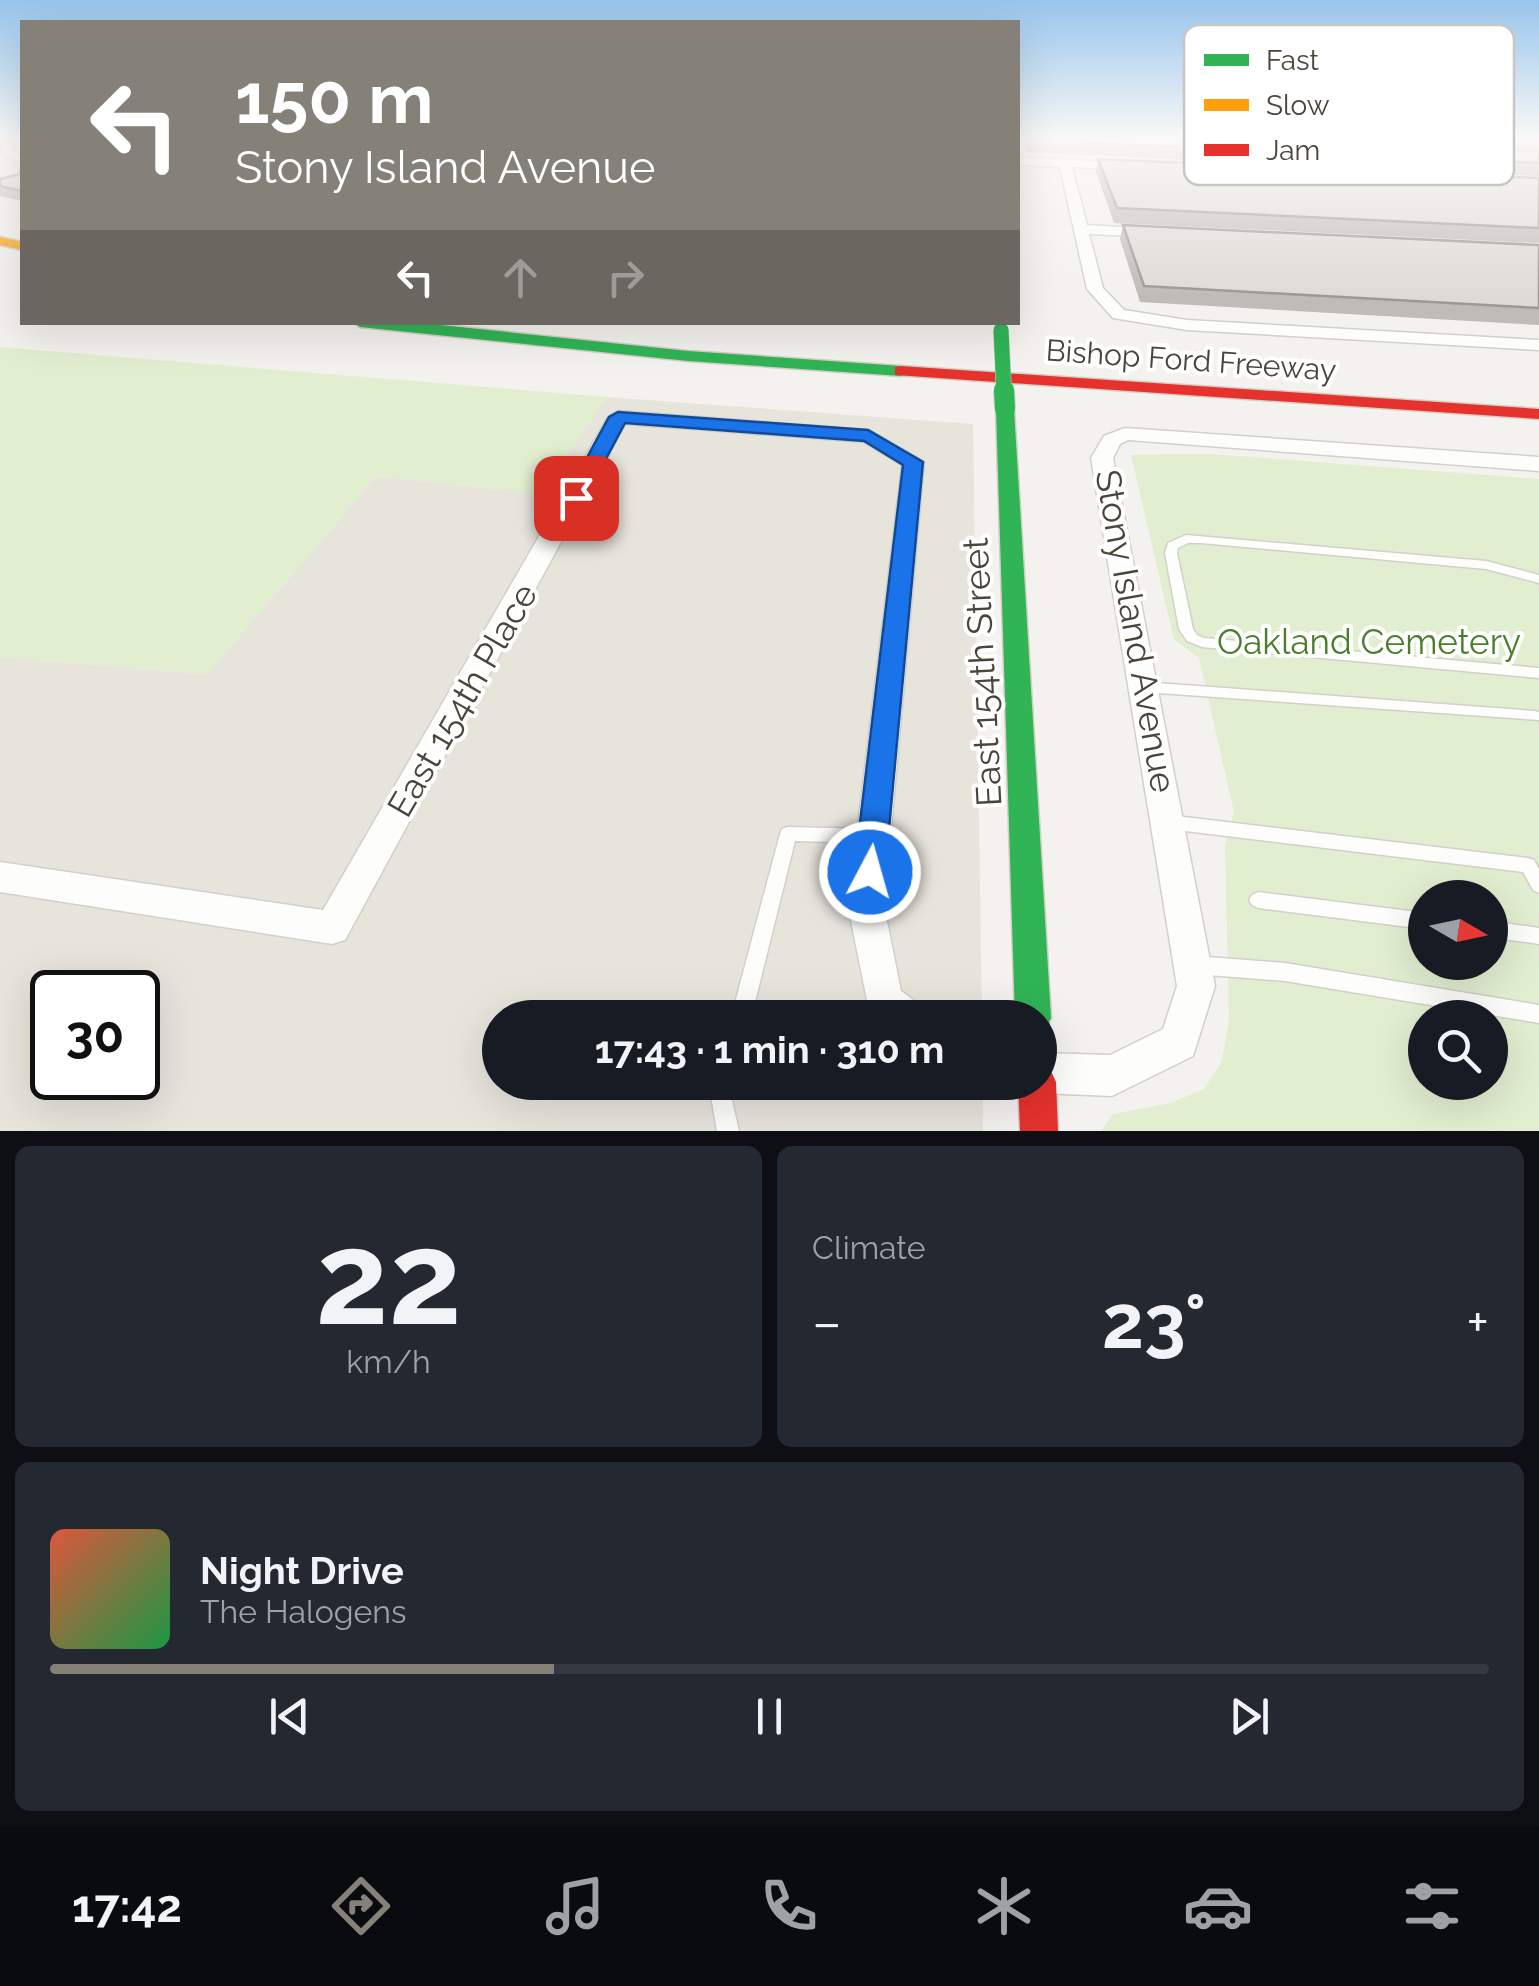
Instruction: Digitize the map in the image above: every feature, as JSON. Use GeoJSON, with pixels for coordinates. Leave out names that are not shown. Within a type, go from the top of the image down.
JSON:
{"type":"FeatureCollection","features":[{"type":"Feature","properties":{"kind":"main road","name":"Bishop Ford Freeway"},"geometry":{"type":"LineString","coordinates":[[389,325],[688,356],[1539,414]]}},
{"type":"Feature","properties":{"kind":"main road","name":"Bishop Ford Freeway"},"geometry":{"type":"LineString","coordinates":[[584,325],[1539,394]]}},
{"type":"Feature","properties":{"kind":"main road","name":"East 154th Street"},"geometry":{"type":"LineString","coordinates":[[1001,326],[1033,1000]]}},
{"type":"Feature","properties":{"kind":"main road"},"geometry":{"type":"LineString","coordinates":[[1037,1100],[1039,1131]]}},
{"type":"Feature","properties":{"kind":"street"},"geometry":{"type":"LineString","coordinates":[[1070,191],[1095,289],[1119,314],[1187,325],[1539,346]]}},
{"type":"Feature","properties":{"kind":"street"},"geometry":{"type":"LineString","coordinates":[[1078,229],[1174,234]]}},
{"type":"Feature","properties":{"kind":"street","name":"East 154th Place"},"geometry":{"type":"LineString","coordinates":[[0,876],[332,928],[618,417],[868,436],[913,462],[873,836]]}},
{"type":"Feature","properties":{"kind":"street","name":"Stony Island Avenue"},"geometry":{"type":"LineString","coordinates":[[1057,1074],[1112,1076],[1179,1042],[1196,986],[1102,458],[1111,440],[1125,434],[1539,464]]}},
{"type":"Feature","properties":{"kind":"street"},"geometry":{"type":"LineString","coordinates":[[873,836],[866,906],[884,1000]]}},
{"type":"Feature","properties":{"kind":"lane"},"geometry":{"type":"LineString","coordinates":[[1539,579],[1486,565],[1201,539],[1178,542],[1171,553],[1186,629],[1192,638],[1202,642],[1539,673]]}},
{"type":"Feature","properties":{"kind":"lane"},"geometry":{"type":"LineString","coordinates":[[1144,687],[1535,716]]}},
{"type":"Feature","properties":{"kind":"lane"},"geometry":{"type":"LineString","coordinates":[[1168,822],[1528,865],[1539,885]]}},
{"type":"Feature","properties":{"kind":"lane"},"geometry":{"type":"LineString","coordinates":[[746,1000],[788,834],[873,836]]}},
{"type":"Feature","properties":{"kind":"lane"},"geometry":{"type":"LineString","coordinates":[[1258,900],[1408,919]]}},
{"type":"Feature","properties":{"kind":"lane"},"geometry":{"type":"LineString","coordinates":[[1508,932],[1539,936]]}},
{"type":"Feature","properties":{"kind":"lane"},"geometry":{"type":"LineString","coordinates":[[1193,964],[1285,972],[1539,1014]]}},
{"type":"Feature","properties":{"kind":"lane"},"geometry":{"type":"LineString","coordinates":[[723,1100],[728,1131]]}},
{"type":"Feature","properties":{"kind":"shaded area"},"geometry":{"type":"Polygon","coordinates":[[[606,397],[973,424],[982,1000],[482,1000],[482,1100],[983,1100],[983,1131],[0,1131],[0,657],[207,674],[377,476],[543,494],[606,397]]]}},
{"type":"Feature","properties":{"kind":"green space"},"geometry":{"type":"Polygon","coordinates":[[[0,347],[606,397],[543,494],[377,476],[207,674],[0,657],[0,347]]]}},
{"type":"Feature","properties":{"kind":"green space","name":"Oakland Cemetery"},"geometry":{"type":"Polygon","coordinates":[[[1212,454],[1539,479],[1539,1131],[1101,1131],[1113,1114],[1171,1103],[1204,1089],[1222,1061],[1229,1019],[1225,845],[1234,812],[1199,658],[1174,640],[1131,455],[1212,454]]]}},
{"type":"Feature","properties":{"kind":"building"},"geometry":{"type":"Polygon","coordinates":[[[1110,191],[1539,191],[1539,228],[1117,208],[1110,191]]]}},
{"type":"Feature","properties":{"kind":"building"},"geometry":{"type":"Polygon","coordinates":[[[1123,225],[1539,245],[1539,308],[1144,286],[1123,225]]]}},
{"type":"Feature","properties":{"kind":"traffic: fast"},"geometry":{"type":"LineString","coordinates":[[389,325],[688,356],[901,371]]}},
{"type":"Feature","properties":{"kind":"traffic: fast"},"geometry":{"type":"LineString","coordinates":[[1001,330],[1005,409]]}},
{"type":"Feature","properties":{"kind":"traffic: fast"},"geometry":{"type":"LineString","coordinates":[[1005,409],[1032,1000]]}},
{"type":"Feature","properties":{"kind":"traffic: slow"},"geometry":{"type":"LineString","coordinates":[[0,241],[20,246]]}},
{"type":"Feature","properties":{"kind":"traffic: jam"},"geometry":{"type":"LineString","coordinates":[[901,371],[1539,414]]}},
{"type":"Feature","properties":{"kind":"traffic: jam"},"geometry":{"type":"LineString","coordinates":[[1038,1100],[1039,1131]]}},
{"type":"Feature","properties":{"kind":"route"},"geometry":{"type":"LineString","coordinates":[[576,498],[618,417],[868,436],[913,462],[870,872]]}}]}
